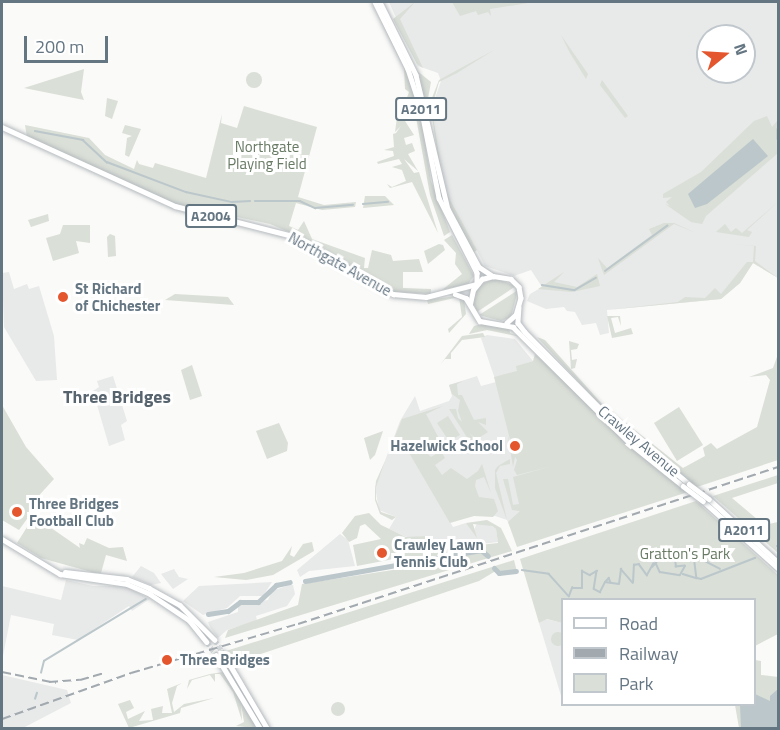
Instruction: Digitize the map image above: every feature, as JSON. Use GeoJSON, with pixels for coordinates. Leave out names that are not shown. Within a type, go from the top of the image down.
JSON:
{"type":"FeatureCollection","features":[{"type":"Feature","properties":{"kind":"main road","name":"A2011"},"geometry":{"type":"LineString","coordinates":[[375,2],[408,69],[422,112],[439,198],[477,273],[477,284]]}},
{"type":"Feature","properties":{"kind":"main road","name":"A2011"},"geometry":{"type":"LineString","coordinates":[[380,2],[419,84],[448,209],[479,267],[493,276],[507,278],[519,287],[520,304]]}},
{"type":"Feature","properties":{"kind":"main road","name":"Northgate Avenue"},"geometry":{"type":"LineString","coordinates":[[2,127],[175,206],[284,232],[387,292],[414,298],[447,294],[477,284]]}},
{"type":"Feature","properties":{"kind":"main road"},"geometry":{"type":"LineString","coordinates":[[470,307],[477,284],[493,276]]}},
{"type":"Feature","properties":{"kind":"main road"},"geometry":{"type":"LineString","coordinates":[[447,294],[463,296],[470,307]]}},
{"type":"Feature","properties":{"kind":"main road"},"geometry":{"type":"LineString","coordinates":[[504,324],[513,319],[520,304]]}},
{"type":"Feature","properties":{"kind":"main road","name":"Crawley Avenue"},"geometry":{"type":"LineString","coordinates":[[520,304],[518,321],[525,332],[606,414],[709,499],[778,562]]}},
{"type":"Feature","properties":{"kind":"main road","name":"A2011"},"geometry":{"type":"LineString","coordinates":[[470,307],[481,321],[504,324]]}},
{"type":"Feature","properties":{"kind":"main road","name":"Crawley Avenue"},"geometry":{"type":"LineString","coordinates":[[504,324],[515,328],[624,437],[703,501],[778,568]]}},
{"type":"Feature","properties":{"kind":"main road"},"geometry":{"type":"LineString","coordinates":[[2,539],[54,569],[81,579],[127,584],[150,594],[189,620],[207,642]]}},
{"type":"Feature","properties":{"kind":"main road"},"geometry":{"type":"LineString","coordinates":[[54,569],[127,579],[149,588],[180,604],[215,640]]}},
{"type":"Feature","properties":{"kind":"main road"},"geometry":{"type":"LineString","coordinates":[[223,653],[267,729]]}},
{"type":"Feature","properties":{"kind":"main road"},"geometry":{"type":"LineString","coordinates":[[216,655],[260,729]]}},
{"type":"Feature","properties":{"kind":"shaded area"},"geometry":{"type":"Polygon","coordinates":[[[389,2],[778,2],[778,278],[753,263],[740,283],[721,299],[607,310],[609,333],[600,335],[596,323],[582,325],[575,312],[567,311],[564,307],[546,309],[527,301],[530,294],[542,287],[531,270],[514,276],[485,266],[444,188],[432,107],[441,81],[438,73],[418,66],[389,2]]]}},
{"type":"Feature","properties":{"kind":"shaded area"},"geometry":{"type":"Polygon","coordinates":[[[753,139],[768,156],[707,204],[695,208],[688,194],[753,139]]]}},
{"type":"Feature","properties":{"kind":"shaded area"},"geometry":{"type":"Polygon","coordinates":[[[9,272],[14,289],[27,284],[29,289],[39,286],[54,336],[57,380],[36,381],[4,327],[2,273],[9,272]]]}},
{"type":"Feature","properties":{"kind":"shaded area","name":"Hazelwick School"},"geometry":{"type":"Polygon","coordinates":[[[487,335],[515,339],[533,361],[517,366],[642,464],[510,527],[507,520],[492,515],[471,515],[450,522],[453,527],[466,523],[474,530],[477,523],[490,525],[496,529],[498,542],[433,550],[425,536],[409,538],[389,529],[396,517],[379,510],[375,487],[400,421],[415,396],[420,411],[449,401],[452,396],[449,385],[477,376],[481,386],[496,382],[481,338],[487,335]]]}},
{"type":"Feature","properties":{"kind":"shaded area"},"geometry":{"type":"Polygon","coordinates":[[[113,376],[127,421],[121,425],[125,440],[109,446],[93,391],[99,387],[97,381],[113,376]]]}},
{"type":"Feature","properties":{"kind":"shaded area"},"geometry":{"type":"Polygon","coordinates":[[[340,534],[348,540],[355,566],[309,571],[300,577],[297,570],[340,534]]]}},
{"type":"Feature","properties":{"kind":"shaded area"},"geometry":{"type":"Polygon","coordinates":[[[141,566],[154,573],[161,583],[151,585],[132,577],[141,566]]]}},
{"type":"Feature","properties":{"kind":"shaded area"},"geometry":{"type":"Polygon","coordinates":[[[174,569],[179,577],[188,579],[173,589],[161,574],[174,569]]]}},
{"type":"Feature","properties":{"kind":"shaded area"},"geometry":{"type":"Polygon","coordinates":[[[66,580],[93,586],[125,586],[150,599],[132,611],[129,606],[78,640],[52,635],[54,624],[11,615],[2,661],[2,586],[61,600],[66,580]]]}},
{"type":"Feature","properties":{"kind":"shaded area"},"geometry":{"type":"Polygon","coordinates":[[[272,582],[263,596],[240,596],[227,608],[203,615],[183,601],[199,586],[272,582]]]}},
{"type":"Feature","properties":{"kind":"shaded area"},"geometry":{"type":"Polygon","coordinates":[[[293,585],[295,594],[287,606],[256,616],[257,621],[227,630],[218,638],[210,627],[208,622],[238,612],[238,605],[268,600],[272,591],[293,585]]]}},
{"type":"Feature","properties":{"kind":"shaded area"},"geometry":{"type":"Polygon","coordinates":[[[546,619],[561,623],[561,696],[539,623],[546,619]]]}},
{"type":"Feature","properties":{"kind":"shaded area"},"geometry":{"type":"Polygon","coordinates":[[[2,675],[67,690],[71,703],[23,728],[2,728],[2,675]]]}},
{"type":"Feature","properties":{"kind":"shaded area"},"geometry":{"type":"Polygon","coordinates":[[[778,689],[778,728],[741,728],[740,706],[756,706],[756,694],[770,701],[770,696],[778,689]]]}},
{"type":"Feature","properties":{"kind":"green space"},"geometry":{"type":"Polygon","coordinates":[[[415,2],[400,19],[423,68],[417,64],[393,19],[415,2]]]}},
{"type":"Feature","properties":{"kind":"green space"},"geometry":{"type":"Polygon","coordinates":[[[452,2],[534,2],[490,9],[491,16],[488,12],[478,15],[476,11],[460,16],[452,2]]]}},
{"type":"Feature","properties":{"kind":"green space"},"geometry":{"type":"Polygon","coordinates":[[[385,21],[409,76],[421,115],[431,181],[450,232],[444,236],[430,195],[414,106],[405,111],[403,119],[409,110],[412,118],[405,121],[414,135],[404,138],[406,145],[412,143],[415,151],[408,154],[418,171],[404,159],[414,173],[419,172],[438,233],[412,182],[390,188],[387,184],[392,187],[406,181],[402,170],[392,167],[402,164],[399,159],[378,164],[377,162],[394,156],[393,151],[384,150],[394,147],[393,134],[396,133],[401,126],[395,132],[398,110],[404,106],[409,92],[405,89],[404,68],[382,23],[385,21]]]}},
{"type":"Feature","properties":{"kind":"green space"},"geometry":{"type":"Polygon","coordinates":[[[561,35],[588,74],[586,79],[570,53],[561,35]]]}},
{"type":"Feature","properties":{"kind":"green space"},"geometry":{"type":"Polygon","coordinates":[[[494,50],[439,82],[432,107],[444,188],[477,250],[473,253],[448,202],[441,179],[430,103],[439,80],[494,50]]]}},
{"type":"Feature","properties":{"kind":"green space"},"geometry":{"type":"Polygon","coordinates":[[[84,69],[81,92],[84,100],[24,88],[84,69]]]}},
{"type":"Feature","properties":{"kind":"green space"},"geometry":{"type":"Polygon","coordinates":[[[416,70],[431,82],[427,104],[426,104],[416,70]]]}},
{"type":"Feature","properties":{"kind":"green space"},"geometry":{"type":"Polygon","coordinates":[[[254,72],[262,80],[254,88],[246,80],[254,72]]]}},
{"type":"Feature","properties":{"kind":"green space"},"geometry":{"type":"Polygon","coordinates":[[[602,80],[628,116],[625,118],[600,85],[602,80]]]}},
{"type":"Feature","properties":{"kind":"green space"},"geometry":{"type":"Polygon","coordinates":[[[107,98],[118,101],[112,119],[105,116],[107,98]]]}},
{"type":"Feature","properties":{"kind":"green space","name":"Northgate Playing Field"},"geometry":{"type":"Polygon","coordinates":[[[244,106],[317,127],[298,197],[324,205],[356,202],[355,207],[322,210],[296,203],[289,226],[298,230],[304,221],[312,239],[365,258],[364,268],[368,268],[372,250],[391,255],[393,261],[419,259],[423,272],[403,272],[403,288],[431,289],[431,294],[394,292],[303,238],[270,224],[176,204],[27,137],[25,125],[89,138],[105,155],[134,169],[137,160],[139,164],[153,168],[155,163],[206,178],[222,114],[221,123],[237,128],[244,106]]]}},
{"type":"Feature","properties":{"kind":"green space"},"geometry":{"type":"Polygon","coordinates":[[[767,116],[772,127],[778,120],[778,153],[706,216],[702,224],[691,222],[665,204],[670,206],[666,202],[672,197],[663,198],[663,194],[701,172],[754,121],[767,116]]]}},
{"type":"Feature","properties":{"kind":"green space"},"geometry":{"type":"Polygon","coordinates":[[[125,125],[141,129],[129,157],[125,155],[127,138],[132,136],[122,133],[125,125]]]}},
{"type":"Feature","properties":{"kind":"green space"},"geometry":{"type":"Polygon","coordinates":[[[365,196],[385,196],[394,205],[363,208],[365,196]]]}},
{"type":"Feature","properties":{"kind":"green space"},"geometry":{"type":"Polygon","coordinates":[[[778,202],[747,230],[752,232],[749,237],[716,232],[725,224],[731,232],[736,228],[742,233],[778,202]]]}},
{"type":"Feature","properties":{"kind":"green space"},"geometry":{"type":"Polygon","coordinates":[[[48,214],[49,221],[31,227],[28,220],[48,214]]]}},
{"type":"Feature","properties":{"kind":"green space"},"geometry":{"type":"Polygon","coordinates":[[[664,223],[674,223],[696,233],[674,224],[604,275],[598,258],[607,268],[652,235],[649,229],[664,223]]]}},
{"type":"Feature","properties":{"kind":"green space"},"geometry":{"type":"Polygon","coordinates":[[[63,225],[90,225],[90,243],[76,241],[79,253],[53,261],[46,238],[60,234],[63,225]]]}},
{"type":"Feature","properties":{"kind":"green space"},"geometry":{"type":"Polygon","coordinates":[[[110,234],[115,236],[116,256],[108,257],[107,237],[110,234]]]}},
{"type":"Feature","properties":{"kind":"green space"},"geometry":{"type":"Polygon","coordinates":[[[452,235],[474,276],[468,284],[442,290],[462,274],[455,264],[456,253],[444,240],[452,235]]]}},
{"type":"Feature","properties":{"kind":"green space"},"geometry":{"type":"Polygon","coordinates":[[[439,244],[443,245],[445,250],[428,264],[424,251],[439,244]]]}},
{"type":"Feature","properties":{"kind":"green space"},"geometry":{"type":"Polygon","coordinates":[[[734,244],[756,246],[755,261],[778,278],[753,263],[740,283],[721,299],[607,310],[678,302],[685,297],[705,298],[715,288],[721,294],[747,262],[753,262],[754,246],[734,244]]]}},
{"type":"Feature","properties":{"kind":"green space"},"geometry":{"type":"Polygon","coordinates":[[[564,272],[554,282],[577,287],[597,274],[600,286],[572,292],[538,289],[564,272]]]}},
{"type":"Feature","properties":{"kind":"green space"},"geometry":{"type":"Polygon","coordinates":[[[495,278],[516,286],[477,312],[473,302],[478,286],[495,278]]]}},
{"type":"Feature","properties":{"kind":"green space"},"geometry":{"type":"Polygon","coordinates":[[[518,290],[511,317],[501,321],[479,315],[518,290]]]}},
{"type":"Feature","properties":{"kind":"green space"},"geometry":{"type":"Polygon","coordinates":[[[175,294],[228,297],[234,305],[165,300],[175,294]]]}},
{"type":"Feature","properties":{"kind":"green space"},"geometry":{"type":"Polygon","coordinates":[[[459,297],[428,304],[427,300],[459,297]]]}},
{"type":"Feature","properties":{"kind":"green space"},"geometry":{"type":"Polygon","coordinates":[[[459,297],[464,299],[466,314],[449,333],[448,329],[462,317],[459,297]]]}},
{"type":"Feature","properties":{"kind":"green space"},"geometry":{"type":"Polygon","coordinates":[[[607,316],[620,316],[621,326],[618,317],[611,318],[615,333],[631,328],[633,334],[612,338],[607,316]]]}},
{"type":"Feature","properties":{"kind":"green space"},"geometry":{"type":"Polygon","coordinates":[[[481,324],[509,328],[510,333],[521,337],[487,330],[469,334],[474,326],[481,324]]]}},
{"type":"Feature","properties":{"kind":"green space"},"geometry":{"type":"Polygon","coordinates":[[[483,333],[485,337],[462,340],[451,353],[451,359],[445,359],[440,365],[462,336],[483,333]]]}},
{"type":"Feature","properties":{"kind":"green space"},"geometry":{"type":"Polygon","coordinates":[[[537,337],[545,340],[602,404],[683,468],[705,456],[703,448],[711,443],[717,449],[757,427],[770,380],[766,375],[749,377],[773,368],[778,354],[778,460],[697,487],[611,417],[537,337]]]}},
{"type":"Feature","properties":{"kind":"green space"},"geometry":{"type":"Polygon","coordinates":[[[569,341],[579,344],[577,349],[571,350],[572,360],[577,359],[575,368],[571,369],[569,341]]]}},
{"type":"Feature","properties":{"kind":"green space"},"geometry":{"type":"Polygon","coordinates":[[[535,354],[630,444],[688,492],[517,547],[508,522],[520,511],[512,510],[503,479],[508,479],[513,505],[519,504],[513,477],[552,466],[517,475],[514,470],[517,460],[515,457],[513,467],[508,436],[513,451],[494,377],[517,371],[516,366],[533,361],[535,354]]]}},
{"type":"Feature","properties":{"kind":"green space"},"geometry":{"type":"Polygon","coordinates":[[[192,365],[202,396],[190,400],[181,370],[192,365]]]}},
{"type":"Feature","properties":{"kind":"green space"},"geometry":{"type":"Polygon","coordinates":[[[463,381],[457,384],[458,395],[462,395],[474,420],[486,418],[486,425],[478,422],[488,432],[477,439],[469,433],[480,444],[475,450],[449,409],[456,409],[458,418],[462,422],[458,411],[460,400],[452,394],[449,385],[463,381]]]}},
{"type":"Feature","properties":{"kind":"green space"},"geometry":{"type":"Polygon","coordinates":[[[2,405],[26,447],[54,479],[33,502],[37,505],[19,530],[2,520],[2,405]]]}},
{"type":"Feature","properties":{"kind":"green space"},"geometry":{"type":"Polygon","coordinates":[[[443,406],[426,414],[444,448],[441,446],[428,454],[431,457],[441,451],[445,458],[435,465],[442,475],[451,468],[467,479],[478,471],[482,464],[491,493],[484,477],[476,480],[475,486],[479,497],[494,499],[498,511],[493,517],[474,516],[450,523],[401,439],[394,440],[388,454],[402,419],[443,406]]]}},
{"type":"Feature","properties":{"kind":"green space"},"geometry":{"type":"Polygon","coordinates":[[[679,407],[703,445],[677,461],[654,423],[679,407]]]}},
{"type":"Feature","properties":{"kind":"green space"},"geometry":{"type":"Polygon","coordinates":[[[448,416],[460,435],[449,441],[437,423],[448,416]]]}},
{"type":"Feature","properties":{"kind":"green space"},"geometry":{"type":"Polygon","coordinates":[[[279,423],[288,443],[287,451],[267,459],[256,431],[279,423]]]}},
{"type":"Feature","properties":{"kind":"green space"},"geometry":{"type":"Polygon","coordinates":[[[383,431],[375,455],[370,460],[364,438],[383,431]]]}},
{"type":"Feature","properties":{"kind":"green space"},"geometry":{"type":"Polygon","coordinates":[[[510,459],[510,464],[500,466],[496,473],[507,520],[495,488],[495,470],[498,466],[510,459]]]}},
{"type":"Feature","properties":{"kind":"green space"},"geometry":{"type":"Polygon","coordinates":[[[385,461],[376,487],[376,499],[381,512],[396,517],[392,520],[380,514],[375,500],[376,481],[385,461]]]}},
{"type":"Feature","properties":{"kind":"green space"},"geometry":{"type":"Polygon","coordinates":[[[778,475],[778,483],[732,498],[764,525],[778,522],[778,553],[713,496],[778,475]]]}},
{"type":"Feature","properties":{"kind":"green space","name":"Gratton's Park"},"geometry":{"type":"Polygon","coordinates":[[[696,501],[778,575],[778,634],[756,645],[756,598],[561,598],[561,623],[547,619],[539,623],[520,559],[696,501]]]}},
{"type":"Feature","properties":{"kind":"green space"},"geometry":{"type":"Polygon","coordinates":[[[369,513],[381,525],[406,537],[425,536],[433,550],[498,543],[496,529],[492,526],[473,524],[477,538],[466,523],[487,520],[501,528],[512,551],[225,638],[228,630],[298,605],[302,584],[412,567],[409,556],[357,566],[353,545],[381,539],[365,524],[360,526],[357,538],[349,542],[342,533],[355,516],[369,513]]]}},
{"type":"Feature","properties":{"kind":"green space"},"geometry":{"type":"Polygon","coordinates":[[[34,516],[80,548],[79,543],[84,545],[87,538],[109,548],[123,547],[127,561],[106,555],[101,573],[95,573],[41,558],[17,543],[34,516]]]}},
{"type":"Feature","properties":{"kind":"green space"},"geometry":{"type":"Polygon","coordinates":[[[312,542],[314,551],[273,575],[246,580],[214,577],[244,573],[282,561],[292,546],[290,555],[294,557],[303,544],[312,542]]]}},
{"type":"Feature","properties":{"kind":"green space"},"geometry":{"type":"Polygon","coordinates":[[[514,560],[517,572],[494,572],[479,581],[234,663],[226,651],[514,560]]]}},
{"type":"Feature","properties":{"kind":"green space"},"geometry":{"type":"Polygon","coordinates":[[[561,633],[561,645],[558,646],[553,644],[551,639],[553,634],[561,633]]]}},
{"type":"Feature","properties":{"kind":"green space"},"geometry":{"type":"Polygon","coordinates":[[[756,660],[761,661],[761,675],[778,677],[778,728],[739,728],[735,706],[756,706],[756,660]]]}},
{"type":"Feature","properties":{"kind":"green space"},"geometry":{"type":"Polygon","coordinates":[[[223,672],[255,728],[236,726],[244,722],[241,704],[242,721],[233,692],[220,674],[215,674],[215,682],[210,675],[192,680],[187,689],[189,680],[210,674],[223,672]]]}},
{"type":"Feature","properties":{"kind":"green space"},"geometry":{"type":"Polygon","coordinates":[[[182,683],[177,686],[172,703],[174,712],[184,704],[214,698],[181,708],[180,713],[129,728],[118,704],[130,700],[134,708],[126,712],[128,719],[145,711],[139,721],[153,720],[151,709],[163,706],[162,713],[172,713],[167,689],[182,683]]]}},
{"type":"Feature","properties":{"kind":"green space"},"geometry":{"type":"Polygon","coordinates":[[[338,702],[343,704],[345,709],[343,714],[338,716],[333,714],[331,709],[333,704],[338,702]]]}},
{"type":"Feature","properties":{"kind":"waterway"},"geometry":{"type":"LineString","coordinates":[[778,129],[778,139]]}},
{"type":"Feature","properties":{"kind":"waterway"},"geometry":{"type":"LineString","coordinates":[[35,131],[83,140],[107,162],[186,192],[232,202],[250,201]]}},
{"type":"Feature","properties":{"kind":"waterway"},"geometry":{"type":"LineString","coordinates":[[255,201],[300,201],[315,208],[353,205]]}},
{"type":"Feature","properties":{"kind":"waterway"},"geometry":{"type":"LineString","coordinates":[[363,204],[388,202]]}},
{"type":"Feature","properties":{"kind":"waterway"},"geometry":{"type":"LineString","coordinates":[[605,271],[667,226]]}},
{"type":"Feature","properties":{"kind":"waterway"},"geometry":{"type":"LineString","coordinates":[[542,285],[575,290],[596,278]]}},
{"type":"Feature","properties":{"kind":"waterway"},"geometry":{"type":"LineString","coordinates":[[305,581],[481,550],[488,556]]}},
{"type":"Feature","properties":{"kind":"waterway"},"geometry":{"type":"LineString","coordinates":[[652,567],[656,563],[660,572],[680,575],[685,566],[676,567],[675,560],[680,557],[690,561],[694,555],[697,578],[701,579],[755,558]]}},
{"type":"Feature","properties":{"kind":"waterway"},"geometry":{"type":"LineString","coordinates":[[695,556],[720,569]]}},
{"type":"Feature","properties":{"kind":"waterway"},"geometry":{"type":"LineString","coordinates":[[522,570],[549,574],[569,596],[572,588],[582,588],[582,571],[590,575],[597,571],[594,589],[600,592],[605,582],[619,584],[621,569],[633,583],[634,565],[639,564],[647,575],[653,564]]}},
{"type":"Feature","properties":{"kind":"waterway"},"geometry":{"type":"LineString","coordinates":[[494,568],[499,573],[516,571]]}},
{"type":"Feature","properties":{"kind":"waterway"},"geometry":{"type":"LineString","coordinates":[[683,574],[696,578]]}},
{"type":"Feature","properties":{"kind":"waterway"},"geometry":{"type":"LineString","coordinates":[[606,581],[609,578],[611,583]]}},
{"type":"Feature","properties":{"kind":"waterway"},"geometry":{"type":"LineString","coordinates":[[208,614],[228,611],[240,602],[258,602],[276,585],[290,582]]}},
{"type":"Feature","properties":{"kind":"waterway"},"geometry":{"type":"LineString","coordinates":[[41,673],[44,661],[146,599]]}},
{"type":"Feature","properties":{"kind":"waterway"},"geometry":{"type":"LineString","coordinates":[[35,699],[37,693]]}},
{"type":"Feature","properties":{"kind":"tunnel"},"geometry":{"type":"LineString","coordinates":[[215,640],[223,653]]}},
{"type":"Feature","properties":{"kind":"tunnel"},"geometry":{"type":"LineString","coordinates":[[207,642],[216,655]]}},
{"type":"Feature","properties":{"kind":"railway"},"geometry":{"type":"LineString","coordinates":[[2,719],[131,673],[298,624],[778,467]]}},
{"type":"Feature","properties":{"kind":"railway"},"geometry":{"type":"LineString","coordinates":[[2,672],[56,683]]}},
{"type":"Feature","properties":{"kind":"railway"},"geometry":{"type":"LineString","coordinates":[[49,682],[80,680],[105,673]]}},
{"type":"Feature","properties":{"kind":"place","name":"St Richard of Chichester"},"geometry":{"type":"Point","coordinates":[63,297]}},
{"type":"Feature","properties":{"kind":"place","name":"Hazelwick School"},"geometry":{"type":"Point","coordinates":[515,446]}},
{"type":"Feature","properties":{"kind":"place","name":"Three Bridges Football Club"},"geometry":{"type":"Point","coordinates":[17,512]}},
{"type":"Feature","properties":{"kind":"place","name":"Crawley Lawn Tennis Club"},"geometry":{"type":"Point","coordinates":[382,553]}},
{"type":"Feature","properties":{"kind":"place","name":"Three Bridges"},"geometry":{"type":"Point","coordinates":[167,660]}},
{"type":"Feature","properties":{"kind":"district","name":"Three Bridges"},"geometry":{"type":"Point","coordinates":[117,397]}}]}
